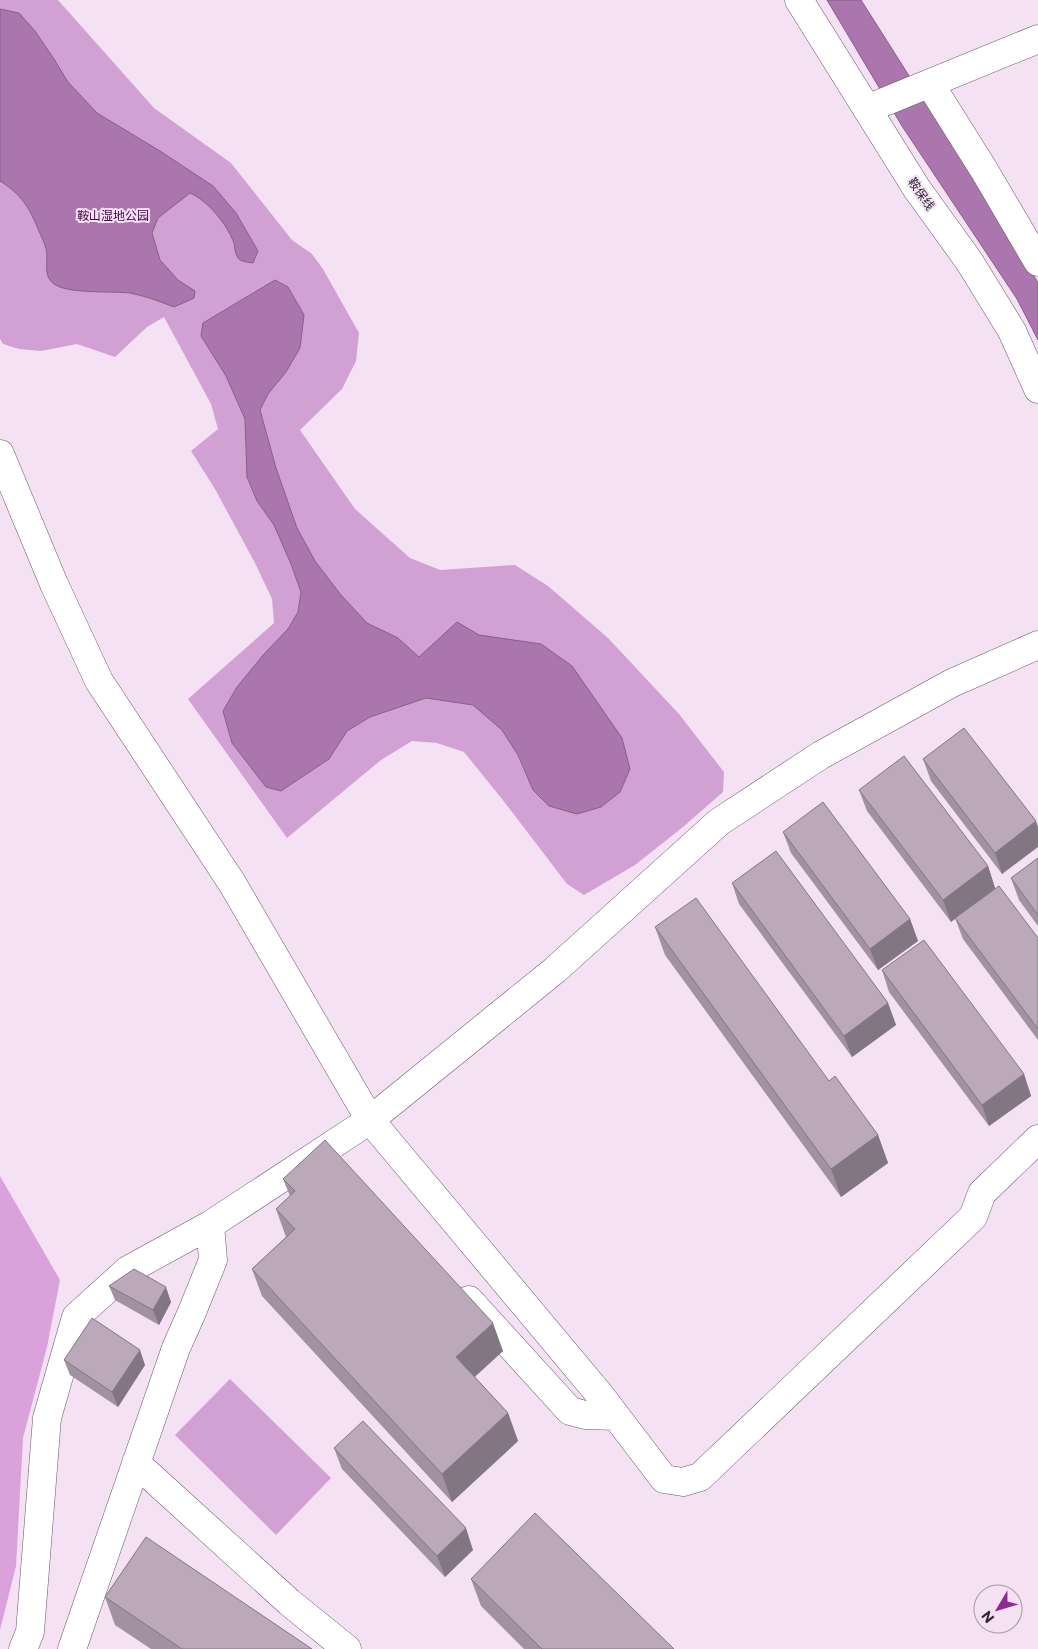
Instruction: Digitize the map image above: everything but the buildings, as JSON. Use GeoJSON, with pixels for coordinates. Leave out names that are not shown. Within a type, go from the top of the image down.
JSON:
{"type":"FeatureCollection","features":[{"type":"Feature","properties":{"kind":"street","name":"鞍保线"},"geometry":{"type":"LineString","coordinates":[[798,0],[879,104],[917,189],[969,261],[1012,331],[1038,389]]}},
{"type":"Feature","properties":{"kind":"street"},"geometry":{"type":"LineString","coordinates":[[879,104],[1038,39]]}},
{"type":"Feature","properties":{"kind":"street"},"geometry":{"type":"LineString","coordinates":[[928,84],[984,170],[1038,262]]}},
{"type":"Feature","properties":{"kind":"street"},"geometry":{"type":"LineString","coordinates":[[0,454],[54,584],[99,681],[232,883],[370,1120],[600,1395],[664,1479],[683,1482],[700,1477],[973,1217],[982,1193],[1038,1139]]}},
{"type":"Feature","properties":{"kind":"street"},"geometry":{"type":"LineString","coordinates":[[23,1649],[30,1632],[46,1418],[76,1316],[128,1270],[210,1225],[370,1120],[555,970],[719,822],[821,755],[952,683],[1038,645]]}},
{"type":"Feature","properties":{"kind":"street"},"geometry":{"type":"LineString","coordinates":[[72,1649],[176,1348],[213,1260],[210,1225]]}},
{"type":"Feature","properties":{"kind":"street"},"geometry":{"type":"LineString","coordinates":[[456,1286],[570,1411],[584,1415],[616,1416]]}},
{"type":"Feature","properties":{"kind":"street"},"geometry":{"type":"LineString","coordinates":[[136,1463],[289,1602],[347,1649]]}},
{"type":"Feature","properties":{"kind":"green space","name":"鞍山湿地公园"},"geometry":{"type":"Polygon","coordinates":[[[0,0],[58,0],[154,108],[231,163],[292,240],[312,254],[323,269],[359,333],[356,361],[342,389],[300,430],[355,509],[410,558],[440,570],[515,565],[548,586],[608,638],[679,714],[724,772],[723,792],[635,865],[584,895],[567,884],[464,752],[437,743],[412,741],[381,760],[287,838],[188,699],[274,623],[272,599],[255,563],[215,489],[191,451],[218,429],[211,404],[164,317],[147,327],[115,357],[77,344],[41,351],[19,349],[3,344],[0,339],[0,0]]]}},
{"type":"Feature","properties":{"kind":"green space"},"geometry":{"type":"Polygon","coordinates":[[[230,1379],[331,1478],[276,1535],[175,1435],[230,1379]]]}},
{"type":"Feature","properties":{"kind":"shaded area"},"geometry":{"type":"Polygon","coordinates":[[[827,0],[861,0],[1015,243],[1038,283],[1038,340],[1017,299],[902,126],[827,0]]]}},
{"type":"Feature","properties":{"kind":"shaded area"},"geometry":{"type":"Polygon","coordinates":[[[0,9],[19,13],[35,31],[68,82],[97,113],[213,186],[236,213],[258,251],[253,263],[238,258],[231,236],[222,221],[210,207],[190,193],[158,218],[152,233],[160,260],[178,280],[195,291],[194,298],[174,307],[130,293],[90,292],[69,289],[60,287],[50,280],[47,272],[47,254],[32,215],[14,191],[0,181],[0,9]]]}},
{"type":"Feature","properties":{"kind":"shaded area"},"geometry":{"type":"Polygon","coordinates":[[[275,280],[288,287],[304,315],[300,348],[286,372],[268,394],[260,410],[276,468],[297,528],[315,561],[341,595],[367,623],[398,638],[419,657],[457,622],[479,635],[541,644],[572,666],[622,738],[630,769],[620,792],[601,807],[577,814],[549,806],[533,790],[518,755],[502,730],[473,705],[426,698],[370,717],[347,731],[329,759],[281,791],[266,787],[232,743],[223,711],[237,687],[264,654],[288,629],[298,612],[301,592],[274,525],[257,501],[247,477],[245,419],[226,376],[201,336],[203,323],[275,280]]]}},
{"type":"Feature","properties":{"kind":"shaded area"},"geometry":{"type":"Polygon","coordinates":[[[0,1176],[60,1280],[47,1347],[23,1438],[16,1566],[0,1630],[0,1176]]]}}]}
